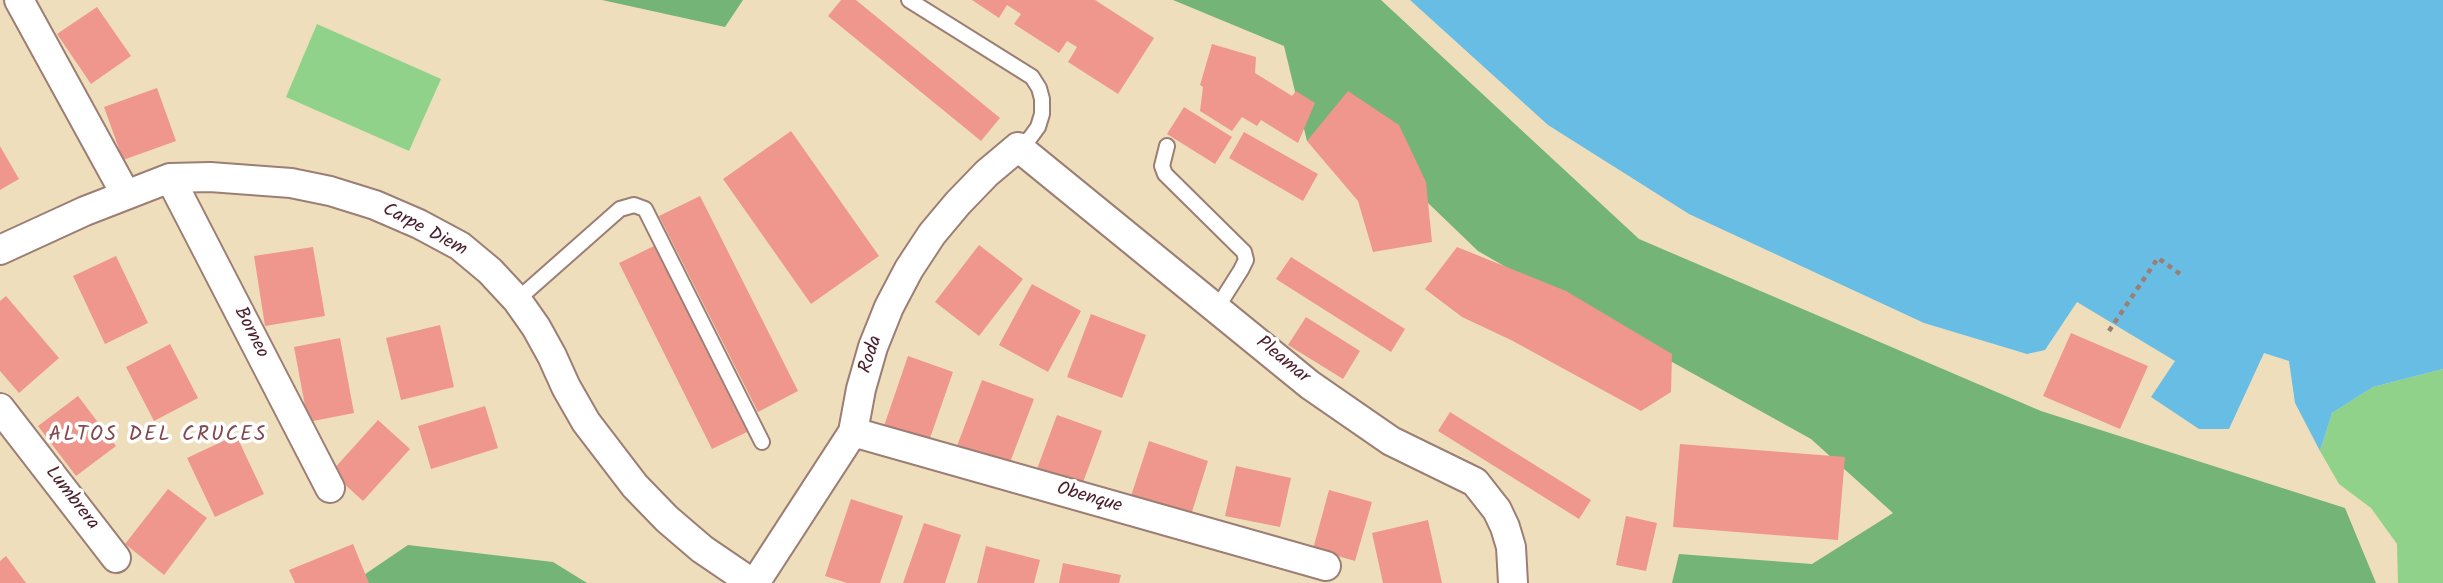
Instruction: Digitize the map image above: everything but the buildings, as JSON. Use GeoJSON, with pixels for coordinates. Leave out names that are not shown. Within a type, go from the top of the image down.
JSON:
{"type":"FeatureCollection","features":[{"type":"Feature","properties":{"kind":"street"},"geometry":{"type":"LineString","coordinates":[[19,0],[126,195]]}},
{"type":"Feature","properties":{"kind":"street","name":"Pleamar"},"geometry":{"type":"LineString","coordinates":[[1018,147],[1310,385],[1391,441],[1475,482],[1497,510],[1505,527],[1511,547],[1513,583]]}},
{"type":"Feature","properties":{"kind":"street","name":"Roda"},"geometry":{"type":"LineString","coordinates":[[753,583],[853,432],[873,347],[889,307],[909,269],[932,234],[958,203],[987,173],[1018,147]]}},
{"type":"Feature","properties":{"kind":"street","name":"Carpe Diem"},"geometry":{"type":"LineString","coordinates":[[0,250],[27,236],[170,178],[210,177],[291,183],[330,191],[375,205],[419,224],[460,246],[490,271],[517,300],[541,337],[586,422],[635,486],[667,519],[702,549],[753,583]]}},
{"type":"Feature","properties":{"kind":"street","name":"Borneo"},"geometry":{"type":"LineString","coordinates":[[170,178],[330,488]]}},
{"type":"Feature","properties":{"kind":"street","name":"Lumbrera"},"geometry":{"type":"LineString","coordinates":[[0,408],[116,558]]}},
{"type":"Feature","properties":{"kind":"street","name":"Obenque"},"geometry":{"type":"LineString","coordinates":[[853,432],[1326,566]]}},
{"type":"Feature","properties":{"kind":"lane"},"geometry":{"type":"LineString","coordinates":[[909,0],[1032,77],[1042,99],[1042,114],[1038,127],[1030,138],[1018,147]]}},
{"type":"Feature","properties":{"kind":"lane"},"geometry":{"type":"LineString","coordinates":[[1167,146],[1162,166],[1166,174],[1244,251],[1246,260],[1217,307]]}},
{"type":"Feature","properties":{"kind":"lane"},"geometry":{"type":"LineString","coordinates":[[517,300],[620,209],[634,205],[645,209],[762,442]]}},
{"type":"Feature","properties":{"kind":"path"},"geometry":{"type":"LineString","coordinates":[[2109,331],[2158,258],[2180,274]]}},
{"type":"Feature","properties":{"kind":"green space"},"geometry":{"type":"Polygon","coordinates":[[[602,0],[743,0],[725,27],[602,0]]]}},
{"type":"Feature","properties":{"kind":"green space"},"geometry":{"type":"Polygon","coordinates":[[[1173,0],[1381,0],[1639,239],[2041,411],[2345,508],[2376,583],[1672,583],[1679,554],[1812,564],[1893,513],[1811,439],[1478,251],[1427,202],[1393,131],[1307,141],[1284,46],[1173,0]]]}},
{"type":"Feature","properties":{"kind":"green space"},"geometry":{"type":"Polygon","coordinates":[[[317,24],[441,79],[409,151],[286,97],[317,24]]]}},
{"type":"Feature","properties":{"kind":"green space"},"geometry":{"type":"Polygon","coordinates":[[[2443,369],[2443,583],[2398,583],[2397,544],[2371,508],[2339,484],[2320,451],[2332,413],[2373,387],[2443,369]]]}},
{"type":"Feature","properties":{"kind":"green space"},"geometry":{"type":"Polygon","coordinates":[[[408,545],[553,562],[587,583],[352,583],[408,545]]]}},
{"type":"Feature","properties":{"kind":"water"},"geometry":{"type":"Polygon","coordinates":[[[1410,0],[2443,0],[2443,369],[2373,387],[2332,413],[2320,451],[2295,403],[2289,361],[2264,353],[2229,429],[2199,429],[2151,397],[2175,361],[2077,302],[2045,350],[2027,354],[1924,323],[1689,214],[1548,125],[1410,0]]]}},
{"type":"Feature","properties":{"kind":"district","name":"ALTOS DEL CRUCES"},"geometry":{"type":"Point","coordinates":[158,436]}}]}
